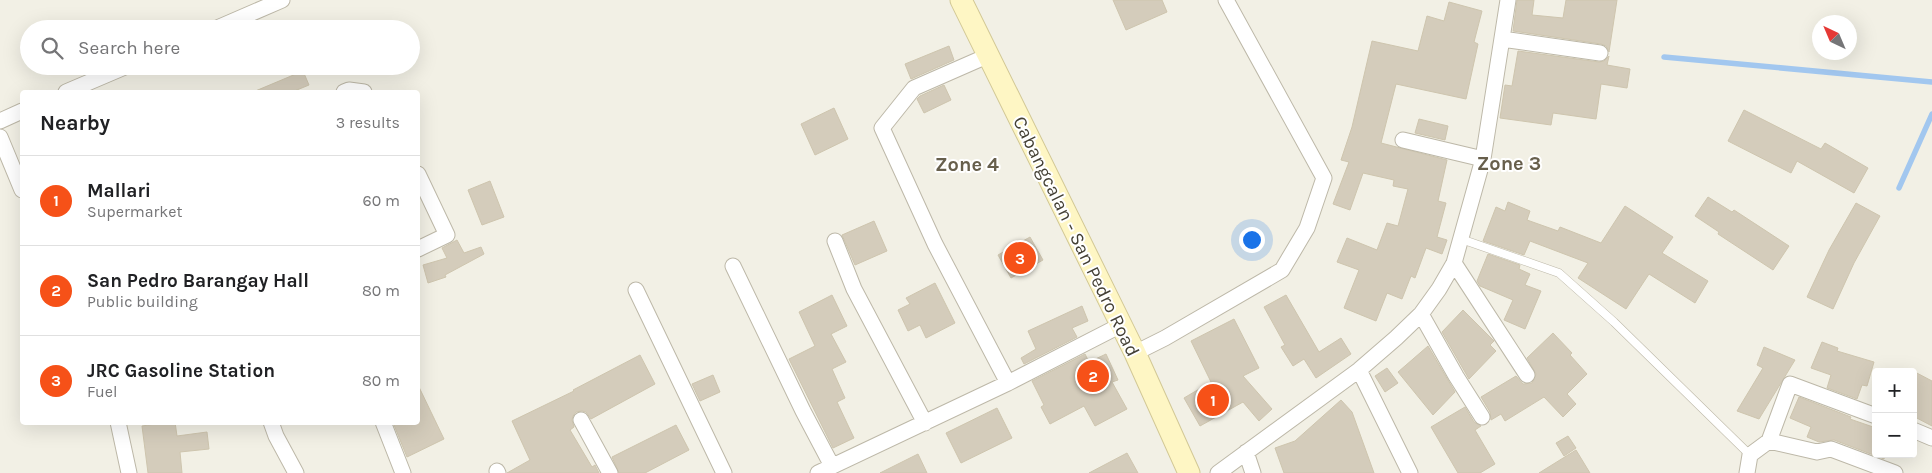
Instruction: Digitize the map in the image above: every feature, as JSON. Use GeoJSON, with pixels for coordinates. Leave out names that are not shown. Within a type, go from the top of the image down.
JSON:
{"type":"FeatureCollection","features":[{"type":"Feature","properties":{"kind":"street"},"geometry":{"type":"LineString","coordinates":[[236,20],[282,0]]}},
{"type":"Feature","properties":{"kind":"street","name":"Cabangcalan - San Pedro Road"},"geometry":{"type":"LineString","coordinates":[[961,0],[1135,353],[1189,473]]}},
{"type":"Feature","properties":{"kind":"street"},"geometry":{"type":"LineString","coordinates":[[1135,353],[1165,338],[1282,270],[1307,228],[1324,178],[1226,0]]}},
{"type":"Feature","properties":{"kind":"street"},"geometry":{"type":"LineString","coordinates":[[1218,473],[1359,370],[1420,314],[1439,289],[1454,263],[1482,158],[1508,0]]}},
{"type":"Feature","properties":{"kind":"street"},"geometry":{"type":"LineString","coordinates":[[1502,38],[1600,53]]}},
{"type":"Feature","properties":{"kind":"street"},"geometry":{"type":"LineString","coordinates":[[987,56],[914,88],[882,128],[935,244],[1008,383]]}},
{"type":"Feature","properties":{"kind":"street"},"geometry":{"type":"LineString","coordinates":[[71,90],[106,75]]}},
{"type":"Feature","properties":{"kind":"street"},"geometry":{"type":"LineString","coordinates":[[0,121],[20,112]]}},
{"type":"Feature","properties":{"kind":"street"},"geometry":{"type":"LineString","coordinates":[[0,137],[20,185]]}},
{"type":"Feature","properties":{"kind":"street"},"geometry":{"type":"LineString","coordinates":[[1403,140],[1482,158]]}},
{"type":"Feature","properties":{"kind":"street"},"geometry":{"type":"LineString","coordinates":[[420,178],[447,235],[420,248]]}},
{"type":"Feature","properties":{"kind":"street"},"geometry":{"type":"LineString","coordinates":[[835,242],[854,288],[925,423]]}},
{"type":"Feature","properties":{"kind":"street"},"geometry":{"type":"LineString","coordinates":[[1454,263],[1527,375]]}},
{"type":"Feature","properties":{"kind":"street"},"geometry":{"type":"LineString","coordinates":[[733,266],[803,411],[825,470],[1008,383],[1121,325]]}},
{"type":"Feature","properties":{"kind":"street"},"geometry":{"type":"LineString","coordinates":[[636,290],[724,473]]}},
{"type":"Feature","properties":{"kind":"street"},"geometry":{"type":"LineString","coordinates":[[1420,314],[1482,417]]}},
{"type":"Feature","properties":{"kind":"street"},"geometry":{"type":"LineString","coordinates":[[1359,370],[1410,473]]}},
{"type":"Feature","properties":{"kind":"street"},"geometry":{"type":"LineString","coordinates":[[1747,473],[1750,455],[1769,441],[1790,384],[1872,415]]}},
{"type":"Feature","properties":{"kind":"street"},"geometry":{"type":"LineString","coordinates":[[581,420],[610,473]]}},
{"type":"Feature","properties":{"kind":"street"},"geometry":{"type":"LineString","coordinates":[[119,425],[128,473]]}},
{"type":"Feature","properties":{"kind":"street"},"geometry":{"type":"LineString","coordinates":[[272,425],[296,473]]}},
{"type":"Feature","properties":{"kind":"street"},"geometry":{"type":"LineString","coordinates":[[384,425],[403,473]]}},
{"type":"Feature","properties":{"kind":"street"},"geometry":{"type":"LineString","coordinates":[[1917,432],[1932,438]]}},
{"type":"Feature","properties":{"kind":"street"},"geometry":{"type":"LineString","coordinates":[[1769,441],[1817,452],[1831,449],[1895,473]]}},
{"type":"Feature","properties":{"kind":"street"},"geometry":{"type":"LineString","coordinates":[[1246,452],[1253,473]]}},
{"type":"Feature","properties":{"kind":"lane"},"geometry":{"type":"LineString","coordinates":[[1461,239],[1559,273],[1614,322],[1750,455]]}},
{"type":"Feature","properties":{"kind":"building"},"geometry":{"type":"Polygon","coordinates":[[[1113,0],[1162,0],[1167,12],[1126,30],[1113,0]]]}},
{"type":"Feature","properties":{"kind":"building"},"geometry":{"type":"Polygon","coordinates":[[[1517,0],[1534,0],[1532,15],[1563,18],[1566,0],[1617,0],[1609,52],[1606,46],[1601,44],[1513,31],[1517,0]]]}},
{"type":"Feature","properties":{"kind":"building"},"geometry":{"type":"Polygon","coordinates":[[[1449,2],[1482,11],[1474,42],[1478,44],[1466,99],[1396,84],[1381,143],[1447,160],[1438,201],[1446,203],[1437,237],[1447,240],[1442,254],[1426,248],[1415,278],[1411,276],[1402,299],[1387,293],[1376,321],[1344,308],[1359,270],[1337,262],[1347,238],[1377,250],[1387,223],[1398,226],[1408,189],[1393,186],[1394,180],[1363,173],[1350,210],[1333,204],[1349,162],[1341,160],[1352,127],[1372,41],[1418,51],[1427,16],[1444,21],[1449,2]]]}},
{"type":"Feature","properties":{"kind":"building"},"geometry":{"type":"Polygon","coordinates":[[[949,46],[954,60],[911,79],[905,64],[949,46]]]}},
{"type":"Feature","properties":{"kind":"building"},"geometry":{"type":"Polygon","coordinates":[[[1518,51],[1599,62],[1604,61],[1609,56],[1607,65],[1630,69],[1627,88],[1601,84],[1596,119],[1553,113],[1551,125],[1500,118],[1505,85],[1512,86],[1518,51]]]}},
{"type":"Feature","properties":{"kind":"building"},"geometry":{"type":"Polygon","coordinates":[[[293,75],[305,75],[309,85],[297,90],[258,90],[293,75]]]}},
{"type":"Feature","properties":{"kind":"building"},"geometry":{"type":"Polygon","coordinates":[[[944,85],[951,100],[924,113],[917,99],[944,85]]]}},
{"type":"Feature","properties":{"kind":"building"},"geometry":{"type":"Polygon","coordinates":[[[834,108],[848,139],[815,155],[801,124],[834,108]]]}},
{"type":"Feature","properties":{"kind":"building"},"geometry":{"type":"Polygon","coordinates":[[[1744,110],[1821,149],[1825,143],[1868,168],[1854,193],[1797,161],[1791,173],[1728,141],[1744,110]]]}},
{"type":"Feature","properties":{"kind":"building"},"geometry":{"type":"Polygon","coordinates":[[[1419,119],[1448,126],[1445,140],[1415,133],[1419,119]]]}},
{"type":"Feature","properties":{"kind":"building"},"geometry":{"type":"Polygon","coordinates":[[[490,181],[504,217],[482,225],[468,190],[490,181]]]}},
{"type":"Feature","properties":{"kind":"building"},"geometry":{"type":"Polygon","coordinates":[[[1708,197],[1732,212],[1734,210],[1789,246],[1773,270],[1718,234],[1719,232],[1695,216],[1708,197]]]}},
{"type":"Feature","properties":{"kind":"building"},"geometry":{"type":"Polygon","coordinates":[[[1508,202],[1530,211],[1527,220],[1558,231],[1560,227],[1601,243],[1625,206],[1673,237],[1662,253],[1708,281],[1695,303],[1649,274],[1626,309],[1578,278],[1588,263],[1530,241],[1524,255],[1483,241],[1496,207],[1505,211],[1508,202]]]}},
{"type":"Feature","properties":{"kind":"building"},"geometry":{"type":"Polygon","coordinates":[[[1856,203],[1880,216],[1854,263],[1833,309],[1807,297],[1829,250],[1856,203]]]}},
{"type":"Feature","properties":{"kind":"building"},"geometry":{"type":"Polygon","coordinates":[[[874,221],[887,251],[855,265],[842,235],[874,221]]]}},
{"type":"Feature","properties":{"kind":"building"},"geometry":{"type":"Polygon","coordinates":[[[1030,237],[1043,260],[1011,278],[998,255],[1030,237]]]}},
{"type":"Feature","properties":{"kind":"building"},"geometry":{"type":"Polygon","coordinates":[[[457,240],[464,253],[481,247],[484,254],[445,275],[446,277],[428,283],[423,265],[447,258],[442,248],[457,240]]]}},
{"type":"Feature","properties":{"kind":"building"},"geometry":{"type":"Polygon","coordinates":[[[1488,254],[1520,265],[1519,269],[1530,274],[1525,285],[1541,291],[1525,329],[1504,320],[1513,300],[1480,286],[1477,281],[1488,254]]]}},
{"type":"Feature","properties":{"kind":"building"},"geometry":{"type":"Polygon","coordinates":[[[935,283],[955,323],[926,338],[920,325],[908,331],[898,310],[910,304],[906,298],[935,283]]]}},
{"type":"Feature","properties":{"kind":"building"},"geometry":{"type":"Polygon","coordinates":[[[832,295],[847,326],[831,334],[846,362],[832,369],[845,398],[837,402],[854,438],[833,448],[789,359],[815,346],[799,312],[832,295]]]}},
{"type":"Feature","properties":{"kind":"building"},"geometry":{"type":"Polygon","coordinates":[[[1286,295],[1319,352],[1341,338],[1351,354],[1316,378],[1304,359],[1293,366],[1281,347],[1285,345],[1264,307],[1286,295]]]}},
{"type":"Feature","properties":{"kind":"building"},"geometry":{"type":"Polygon","coordinates":[[[1082,306],[1088,321],[1072,328],[1077,337],[1024,364],[1021,358],[1036,349],[1028,331],[1082,306]]]}},
{"type":"Feature","properties":{"kind":"building"},"geometry":{"type":"Polygon","coordinates":[[[1463,310],[1494,341],[1490,345],[1496,351],[1469,379],[1442,332],[1463,310]]]}},
{"type":"Feature","properties":{"kind":"building"},"geometry":{"type":"Polygon","coordinates":[[[1234,319],[1259,368],[1243,376],[1272,409],[1259,421],[1243,402],[1200,426],[1184,398],[1211,382],[1191,341],[1234,319]]]}},
{"type":"Feature","properties":{"kind":"building"},"geometry":{"type":"Polygon","coordinates":[[[1553,333],[1572,353],[1570,355],[1587,374],[1567,394],[1576,404],[1563,417],[1544,397],[1505,421],[1501,414],[1491,420],[1490,412],[1481,397],[1516,376],[1523,384],[1532,383],[1536,374],[1527,358],[1553,333]]]}},
{"type":"Feature","properties":{"kind":"building"},"geometry":{"type":"Polygon","coordinates":[[[1822,342],[1838,348],[1837,351],[1874,362],[1867,386],[1862,385],[1857,399],[1827,388],[1831,375],[1811,368],[1822,342]]]}},
{"type":"Feature","properties":{"kind":"building"},"geometry":{"type":"Polygon","coordinates":[[[1428,346],[1455,392],[1433,415],[1398,372],[1428,346]]]}},
{"type":"Feature","properties":{"kind":"building"},"geometry":{"type":"Polygon","coordinates":[[[1764,347],[1795,360],[1759,419],[1737,411],[1763,368],[1757,365],[1764,347]]]}},
{"type":"Feature","properties":{"kind":"building"},"geometry":{"type":"Polygon","coordinates":[[[1085,354],[1089,362],[1106,354],[1118,380],[1112,382],[1127,409],[1095,426],[1084,406],[1050,424],[1041,407],[1044,405],[1032,381],[1085,354]]]}},
{"type":"Feature","properties":{"kind":"building"},"geometry":{"type":"Polygon","coordinates":[[[640,355],[655,384],[591,419],[586,412],[582,411],[576,412],[573,416],[574,427],[570,430],[592,467],[595,465],[599,473],[507,473],[530,460],[512,421],[574,391],[640,355]]]}},
{"type":"Feature","properties":{"kind":"building"},"geometry":{"type":"Polygon","coordinates":[[[1387,368],[1398,383],[1385,392],[1375,376],[1387,368]]]}},
{"type":"Feature","properties":{"kind":"building"},"geometry":{"type":"Polygon","coordinates":[[[1917,373],[1932,381],[1932,426],[1917,418],[1917,373]]]}},
{"type":"Feature","properties":{"kind":"building"},"geometry":{"type":"Polygon","coordinates":[[[713,375],[720,392],[700,401],[692,384],[713,375]]]}},
{"type":"Feature","properties":{"kind":"building"},"geometry":{"type":"Polygon","coordinates":[[[420,389],[444,439],[407,457],[394,425],[420,425],[420,389]]]}},
{"type":"Feature","properties":{"kind":"building"},"geometry":{"type":"Polygon","coordinates":[[[1799,397],[1851,417],[1850,419],[1872,427],[1872,454],[1834,440],[1819,442],[1807,437],[1811,427],[1790,418],[1799,397]]]}},
{"type":"Feature","properties":{"kind":"building"},"geometry":{"type":"Polygon","coordinates":[[[1341,400],[1352,412],[1374,473],[1284,473],[1275,448],[1295,441],[1341,400]]]}},
{"type":"Feature","properties":{"kind":"building"},"geometry":{"type":"Polygon","coordinates":[[[1465,407],[1474,422],[1481,426],[1475,430],[1495,464],[1480,473],[1458,473],[1431,427],[1465,407]]]}},
{"type":"Feature","properties":{"kind":"building"},"geometry":{"type":"Polygon","coordinates":[[[997,408],[1012,438],[961,463],[946,433],[997,408]]]}},
{"type":"Feature","properties":{"kind":"building"},"geometry":{"type":"Polygon","coordinates":[[[175,425],[177,436],[207,432],[209,449],[180,452],[182,473],[148,473],[142,426],[175,425]]]}},
{"type":"Feature","properties":{"kind":"building"},"geometry":{"type":"Polygon","coordinates":[[[676,425],[689,450],[645,473],[619,473],[612,457],[676,425]]]}},
{"type":"Feature","properties":{"kind":"building"},"geometry":{"type":"Polygon","coordinates":[[[1568,436],[1576,448],[1564,456],[1556,443],[1568,436]]]}},
{"type":"Feature","properties":{"kind":"building"},"geometry":{"type":"Polygon","coordinates":[[[1576,450],[1590,473],[1539,473],[1576,450]]]}},
{"type":"Feature","properties":{"kind":"building"},"geometry":{"type":"Polygon","coordinates":[[[1127,453],[1138,473],[1089,473],[1127,453]]]}},
{"type":"Feature","properties":{"kind":"building"},"geometry":{"type":"Polygon","coordinates":[[[918,454],[927,473],[880,473],[918,454]]]}},
{"type":"Feature","properties":{"kind":"waterway"},"geometry":{"type":"LineString","coordinates":[[1664,57],[1932,82]]}},
{"type":"Feature","properties":{"kind":"waterway"},"geometry":{"type":"LineString","coordinates":[[1899,188],[1932,114]]}},
{"type":"Feature","properties":{"kind":"place","name":"JRC Gasoline Station"},"geometry":{"type":"Point","coordinates":[1020,258]}},
{"type":"Feature","properties":{"kind":"place","name":"San Pedro Barangay Hall"},"geometry":{"type":"Point","coordinates":[1093,376]}},
{"type":"Feature","properties":{"kind":"place","name":"Mallari"},"geometry":{"type":"Point","coordinates":[1213,400]}},
{"type":"Feature","properties":{"kind":"district","name":"Zone 3"},"geometry":{"type":"Point","coordinates":[1509,163]}},
{"type":"Feature","properties":{"kind":"district","name":"Zone 4"},"geometry":{"type":"Point","coordinates":[967,164]}}]}
